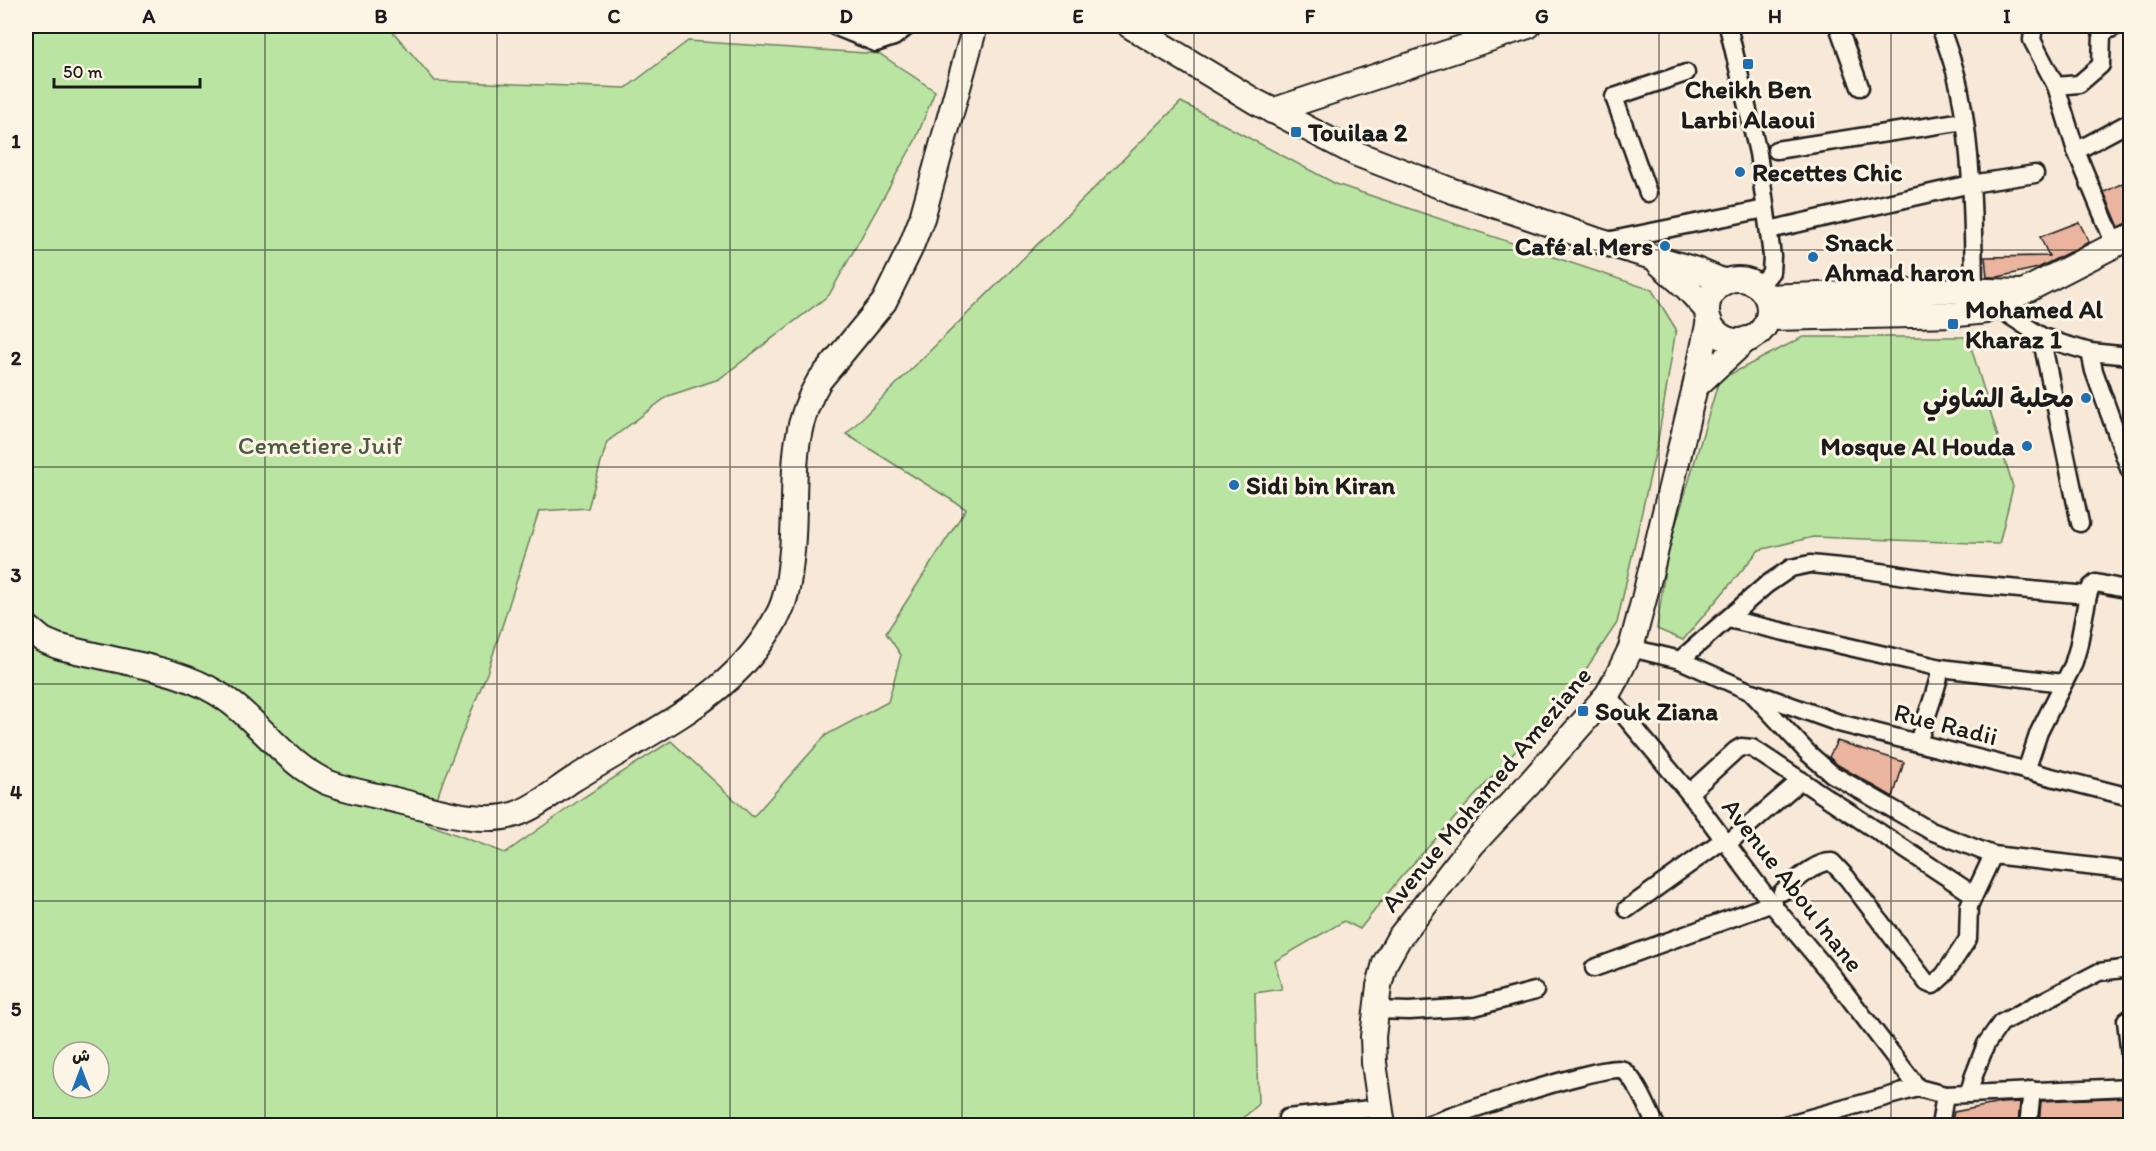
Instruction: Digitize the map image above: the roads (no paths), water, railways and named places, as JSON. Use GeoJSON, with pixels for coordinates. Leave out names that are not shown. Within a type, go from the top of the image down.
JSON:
{"type":"FeatureCollection","features":[{"type":"Feature","properties":{"kind":"street"},"geometry":{"type":"LineString","coordinates":[[834,26],[878,44],[894,37],[908,26]]}},
{"type":"Feature","properties":{"kind":"street"},"geometry":{"type":"LineString","coordinates":[[26,626],[43,640],[57,646],[177,676],[207,687],[243,711],[291,759],[323,780],[361,793],[461,815],[489,818],[514,815],[538,803],[677,718],[721,687],[751,657],[780,610],[789,580],[792,554],[793,472],[802,418],[810,395],[819,381],[884,302],[910,249],[922,218],[975,26]]}},
{"type":"Feature","properties":{"kind":"street"},"geometry":{"type":"LineString","coordinates":[[1130,26],[1272,111],[1357,154],[1450,190],[1602,242],[1696,270],[1725,282]]}},
{"type":"Feature","properties":{"kind":"street"},"geometry":{"type":"LineString","coordinates":[[1272,111],[1528,26]]}},
{"type":"Feature","properties":{"kind":"street"},"geometry":{"type":"LineString","coordinates":[[1653,258],[1687,288],[1708,315],[1715,330],[1725,337],[1737,341],[1747,339],[1756,335],[1763,328],[1769,275],[1773,265],[1769,230],[1758,153],[1728,26]]}},
{"type":"Feature","properties":{"kind":"street"},"geometry":{"type":"LineString","coordinates":[[1838,26],[1860,87]]}},
{"type":"Feature","properties":{"kind":"street"},"geometry":{"type":"LineString","coordinates":[[1708,315],[1709,299],[1715,289],[1725,282],[1743,279],[1765,301],[1958,314],[1986,311],[1988,295],[1971,184],[1965,121],[1960,91],[1940,26]]}},
{"type":"Feature","properties":{"kind":"street"},"geometry":{"type":"LineString","coordinates":[[1988,295],[2021,292],[2123,241],[2076,151],[2056,86],[2032,40],[2034,26]]}},
{"type":"Feature","properties":{"kind":"street"},"geometry":{"type":"LineString","coordinates":[[2056,86],[2079,84],[2101,65],[2105,28]]}},
{"type":"Feature","properties":{"kind":"street"},"geometry":{"type":"LineString","coordinates":[[1648,193],[1614,97],[1686,73]]}},
{"type":"Feature","properties":{"kind":"street"},"geometry":{"type":"LineString","coordinates":[[1776,150],[1965,121]]}},
{"type":"Feature","properties":{"kind":"street"},"geometry":{"type":"LineString","coordinates":[[2076,151],[2130,122]]}},
{"type":"Feature","properties":{"kind":"street"},"geometry":{"type":"LineString","coordinates":[[1769,230],[1971,184],[2035,174]]}},
{"type":"Feature","properties":{"kind":"street"},"geometry":{"type":"LineString","coordinates":[[1602,242],[1765,209]]}},
{"type":"Feature","properties":{"kind":"street"},"geometry":{"type":"LineString","coordinates":[[1988,295],[2041,336],[2090,352],[2130,356]]}},
{"type":"Feature","properties":{"kind":"street","name":"Avenue Mohamed Ameziane"},"geometry":{"type":"LineString","coordinates":[[1382,1117],[1374,1054],[1375,1010],[1385,963],[1399,938],[1472,845],[1607,695],[1631,648],[1695,387],[1708,315]]}},
{"type":"Feature","properties":{"kind":"street"},"geometry":{"type":"LineString","coordinates":[[2041,336],[2080,522]]}},
{"type":"Feature","properties":{"kind":"street"},"geometry":{"type":"LineString","coordinates":[[1695,387],[1747,339]]}},
{"type":"Feature","properties":{"kind":"street"},"geometry":{"type":"LineString","coordinates":[[2090,352],[2094,371],[2130,471]]}},
{"type":"Feature","properties":{"kind":"street"},"geometry":{"type":"LineString","coordinates":[[1680,660],[1766,585],[1785,572],[1810,564],[1952,583],[2088,595]]}},
{"type":"Feature","properties":{"kind":"street"},"geometry":{"type":"LineString","coordinates":[[2026,771],[2039,732],[2078,648],[2091,587],[2096,583],[2130,590]]}},
{"type":"Feature","properties":{"kind":"street"},"geometry":{"type":"LineString","coordinates":[[1728,619],[1941,668],[2063,684]]}},
{"type":"Feature","properties":{"kind":"street","name":"Rue Radii"},"geometry":{"type":"LineString","coordinates":[[1631,648],[1680,660],[1751,692],[1839,723],[2130,797]]}},
{"type":"Feature","properties":{"kind":"street"},"geometry":{"type":"LineString","coordinates":[[1918,744],[1924,719],[1937,688],[1941,668]]}},
{"type":"Feature","properties":{"kind":"street"},"geometry":{"type":"LineString","coordinates":[[1751,692],[1809,754],[1832,774],[1931,831],[1993,855],[2130,871]]}},
{"type":"Feature","properties":{"kind":"street","name":"Avenue Abou Inane"},"geometry":{"type":"LineString","coordinates":[[1607,695],[1689,793],[1725,842],[1778,898],[1834,978],[1918,1088]]}},
{"type":"Feature","properties":{"kind":"street"},"geometry":{"type":"LineString","coordinates":[[1689,793],[1741,747],[1752,748],[1974,895]]}},
{"type":"Feature","properties":{"kind":"street"},"geometry":{"type":"LineString","coordinates":[[1627,909],[1725,842],[1801,780]]}},
{"type":"Feature","properties":{"kind":"street"},"geometry":{"type":"LineString","coordinates":[[1594,968],[1778,898],[1815,867],[1824,862],[1832,862],[1848,878],[1927,983],[1933,985],[1944,975],[1968,939],[1968,913],[1993,855]]}},
{"type":"Feature","properties":{"kind":"street"},"geometry":{"type":"LineString","coordinates":[[1969,1094],[1986,1044],[2001,1023],[2099,972],[2130,968]]}},
{"type":"Feature","properties":{"kind":"street"},"geometry":{"type":"LineString","coordinates":[[1375,1010],[1448,1010],[1474,1007],[1535,991]]}},
{"type":"Feature","properties":{"kind":"street"},"geometry":{"type":"LineString","coordinates":[[2126,1020],[2130,1056]]}},
{"type":"Feature","properties":{"kind":"street"},"geometry":{"type":"LineString","coordinates":[[1424,1125],[1584,1075],[1615,1068],[1624,1071],[1631,1080],[1656,1125]]}},
{"type":"Feature","properties":{"kind":"street"},"geometry":{"type":"LineString","coordinates":[[1781,1125],[1918,1088],[1945,1095],[2130,1087]]}},
{"type":"Feature","properties":{"kind":"street"},"geometry":{"type":"LineString","coordinates":[[2028,1125],[2032,1090]]}},
{"type":"Feature","properties":{"kind":"street"},"geometry":{"type":"LineString","coordinates":[[1940,1125],[1945,1095]]}},
{"type":"Feature","properties":{"kind":"street"},"geometry":{"type":"LineString","coordinates":[[1287,1118],[1382,1117]]}},
{"type":"Feature","properties":{"kind":"place","name":"Cheikh Ben Larbi Alaoui"},"geometry":{"type":"Point","coordinates":[1748,64]}},
{"type":"Feature","properties":{"kind":"place","name":"Touilaa 2"},"geometry":{"type":"Point","coordinates":[1296,132]}},
{"type":"Feature","properties":{"kind":"place","name":"Recettes Chic"},"geometry":{"type":"Point","coordinates":[1740,172]}},
{"type":"Feature","properties":{"kind":"place","name":"Café al Mers"},"geometry":{"type":"Point","coordinates":[1665,246]}},
{"type":"Feature","properties":{"kind":"place","name":"Snack Ahmad haron"},"geometry":{"type":"Point","coordinates":[1813,257]}},
{"type":"Feature","properties":{"kind":"place","name":"Mohamed Al Kharaz 1"},"geometry":{"type":"Point","coordinates":[1953,324]}},
{"type":"Feature","properties":{"kind":"place","name":"محلبة الشاوني"},"geometry":{"type":"Point","coordinates":[2086,398]}},
{"type":"Feature","properties":{"kind":"place","name":"Mosque Al Houda"},"geometry":{"type":"Point","coordinates":[2027,446]}},
{"type":"Feature","properties":{"kind":"place","name":"Sidi bin Kiran"},"geometry":{"type":"Point","coordinates":[1234,485]}},
{"type":"Feature","properties":{"kind":"place","name":"Souk Ziana"},"geometry":{"type":"Point","coordinates":[1583,711]}},
{"type":"Feature","properties":{"kind":"park label","name":"Cemetiere Juif"},"geometry":{"type":"Point","coordinates":[320,445]}}]}
